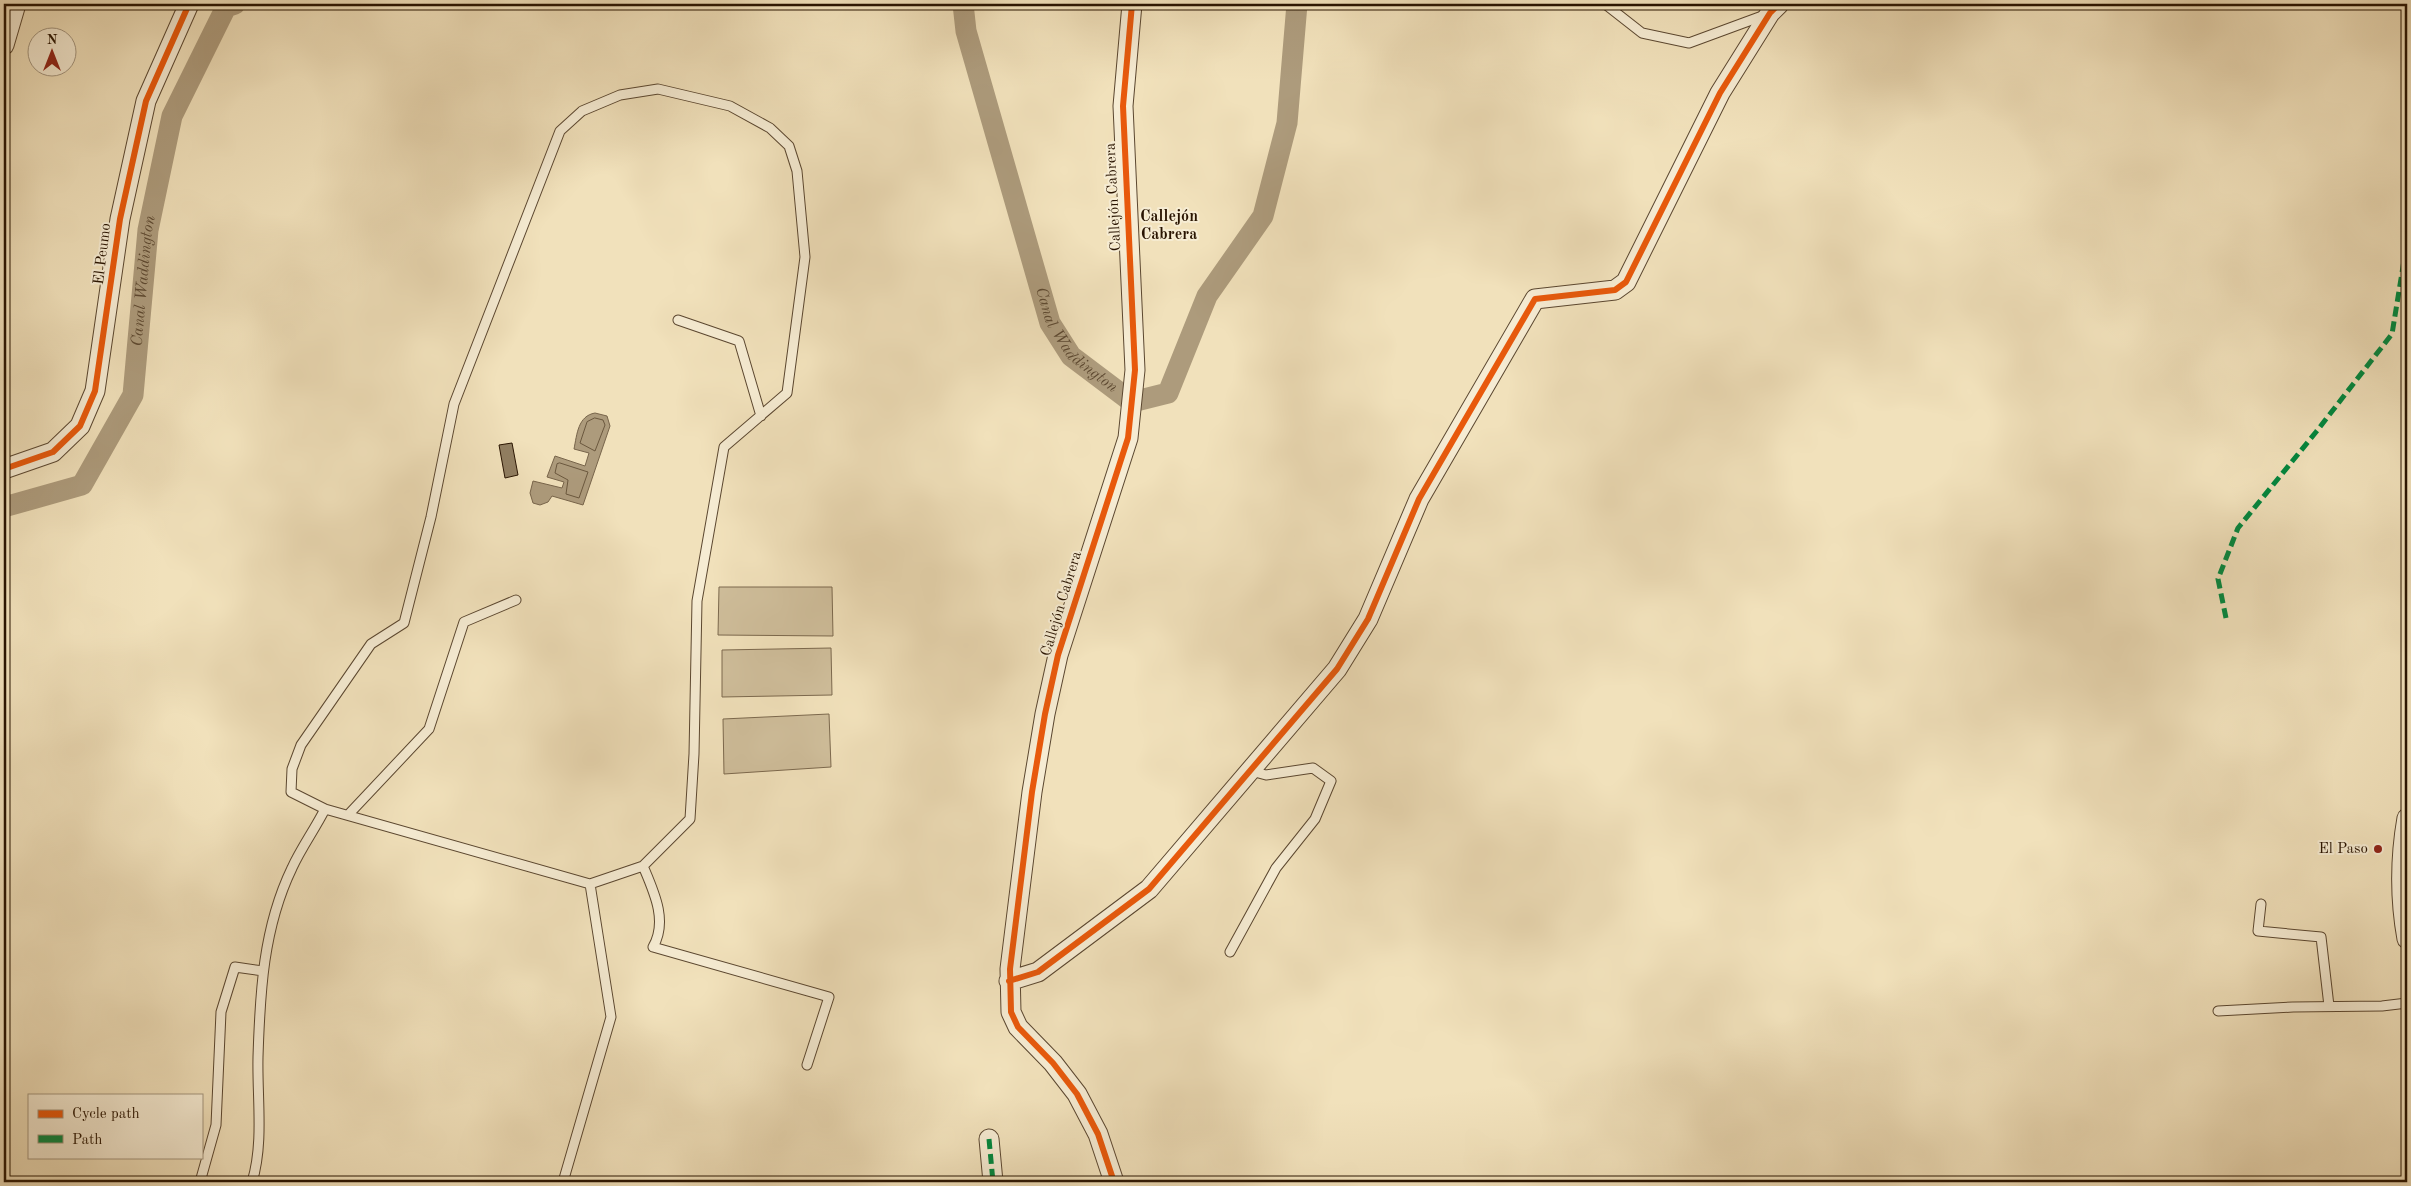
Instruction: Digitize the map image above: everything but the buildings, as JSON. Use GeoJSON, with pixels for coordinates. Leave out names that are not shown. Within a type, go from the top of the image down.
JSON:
{"type":"FeatureCollection","features":[{"type":"Feature","properties":{"kind":"street"},"geometry":{"type":"LineString","coordinates":[[4,45],[16,4]]}},
{"type":"Feature","properties":{"kind":"street","name":"El Peumo"},"geometry":{"type":"LineString","coordinates":[[4,469],[54,452],[80,426],[95,392],[120,219],[146,101],[189,4]]}},
{"type":"Feature","properties":{"kind":"street","name":"Callejón Cabrera"},"geometry":{"type":"LineString","coordinates":[[1114,1182],[1098,1134],[1077,1094],[1053,1064],[1018,1027],[1011,1012],[1010,981],[1032,792],[1045,714],[1058,655],[1128,438],[1135,370],[1122,106],[1132,4]]}},
{"type":"Feature","properties":{"kind":"street"},"geometry":{"type":"LineString","coordinates":[[1010,981],[1038,972],[1149,889],[1337,669],[1368,619],[1420,499],[1535,299],[1615,290],[1626,282],[1720,93],[1775,9]]}},
{"type":"Feature","properties":{"kind":"street"},"geometry":{"type":"LineString","coordinates":[[2407,818],[2402,873],[2407,939]]}},
{"type":"Feature","properties":{"kind":"street"},"geometry":{"type":"LineString","coordinates":[[989,1139],[993,1182]]}},
{"type":"Feature","properties":{"kind":"lane"},"geometry":{"type":"LineString","coordinates":[[1605,4],[1642,33],[1689,44],[1775,9]]}},
{"type":"Feature","properties":{"kind":"lane"},"geometry":{"type":"LineString","coordinates":[[658,89],[730,106],[770,128],[789,146],[797,171],[805,257],[787,394],[762,416],[724,447],[697,601],[694,754],[690,819],[643,866],[590,884],[325,809],[291,792],[292,769],[301,746],[371,644],[404,623],[431,517],[454,404],[560,131],[582,111],[620,95],[658,89]]}},
{"type":"Feature","properties":{"kind":"lane"},"geometry":{"type":"LineString","coordinates":[[678,320],[739,341],[762,416]]}},
{"type":"Feature","properties":{"kind":"lane"},"geometry":{"type":"LineString","coordinates":[[348,815],[429,729],[464,622],[516,600]]}},
{"type":"Feature","properties":{"kind":"lane"},"geometry":{"type":"LineString","coordinates":[[1230,952],[1276,868],[1315,819],[1331,780],[1313,768],[1266,775],[1251,771]]}},
{"type":"Feature","properties":{"kind":"lane"},"geometry":{"type":"LineString","coordinates":[[252,1182],[258,1129],[258,1058],[264,958],[276,908],[292,868],[325,809]]}},
{"type":"Feature","properties":{"kind":"lane"},"geometry":{"type":"LineString","coordinates":[[643,866],[659,909],[660,935],[653,947],[829,997],[807,1066]]}},
{"type":"Feature","properties":{"kind":"lane"},"geometry":{"type":"LineString","coordinates":[[564,1182],[611,1017],[590,884]]}},
{"type":"Feature","properties":{"kind":"lane"},"geometry":{"type":"LineString","coordinates":[[2260,904],[2258,931],[2321,937],[2329,1006]]}},
{"type":"Feature","properties":{"kind":"lane"},"geometry":{"type":"LineString","coordinates":[[200,1182],[216,1124],[221,1012],[234,967],[263,971]]}},
{"type":"Feature","properties":{"kind":"lane"},"geometry":{"type":"LineString","coordinates":[[2218,1011],[2329,1006],[2382,1006],[2407,1003]]}},
{"type":"Feature","properties":{"kind":"shaded area"},"geometry":{"type":"Polygon","coordinates":[[[719,587],[832,587],[833,636],[718,635],[719,587]]]}},
{"type":"Feature","properties":{"kind":"shaded area"},"geometry":{"type":"Polygon","coordinates":[[[831,648],[832,695],[722,697],[722,650],[831,648]]]}},
{"type":"Feature","properties":{"kind":"shaded area"},"geometry":{"type":"Polygon","coordinates":[[[829,714],[831,767],[724,774],[723,719],[829,714]]]}},
{"type":"Feature","properties":{"kind":"water"},"geometry":{"type":"Polygon","coordinates":[[[595,413],[607,416],[610,426],[583,505],[552,496],[548,502],[540,505],[533,503],[530,493],[533,481],[562,488],[564,482],[547,477],[555,456],[585,466],[589,453],[574,449],[576,437],[579,426],[585,418],[595,413]]]}},
{"type":"Feature","properties":{"kind":"waterway","name":"Canal Waddington"},"geometry":{"type":"LineString","coordinates":[[4,507],[82,485],[133,395],[148,230],[172,116],[226,7],[235,4]]}},
{"type":"Feature","properties":{"kind":"waterway","name":"Canal Waddington"},"geometry":{"type":"LineString","coordinates":[[963,4],[966,31],[1050,323],[1071,356],[1132,402],[1168,393],[1207,296],[1263,216],[1287,123],[1297,4]]}},
{"type":"Feature","properties":{"kind":"marked path"},"geometry":{"type":"LineString","coordinates":[[2226,618],[2218,579],[2238,528],[2392,334],[2407,242]]}},
{"type":"Feature","properties":{"kind":"marked path"},"geometry":{"type":"LineString","coordinates":[[989,1139],[993,1182]]}},
{"type":"Feature","properties":{"kind":"cycle path"},"geometry":{"type":"LineString","coordinates":[[4,469],[53,452],[80,426],[95,391],[120,219],[146,101],[189,4]]}},
{"type":"Feature","properties":{"kind":"cycle path"},"geometry":{"type":"LineString","coordinates":[[1114,1182],[1098,1134],[1077,1094],[1053,1063],[1018,1027],[1011,1012],[1010,969],[1032,792],[1045,714],[1058,655],[1128,438],[1135,370],[1123,106],[1132,4]]}},
{"type":"Feature","properties":{"kind":"cycle path"},"geometry":{"type":"LineString","coordinates":[[1009,981],[1038,972],[1149,889],[1337,669],[1368,619],[1419,499],[1535,299],[1615,290],[1626,282],[1720,93],[1770,13],[1779,4]]}},
{"type":"Feature","properties":{"kind":"place","name":"El Paso"},"geometry":{"type":"Point","coordinates":[2378,849]}},
{"type":"Feature","properties":{"kind":"district","name":"Callejón Cabrera"},"geometry":{"type":"Point","coordinates":[1169,226]}}]}
